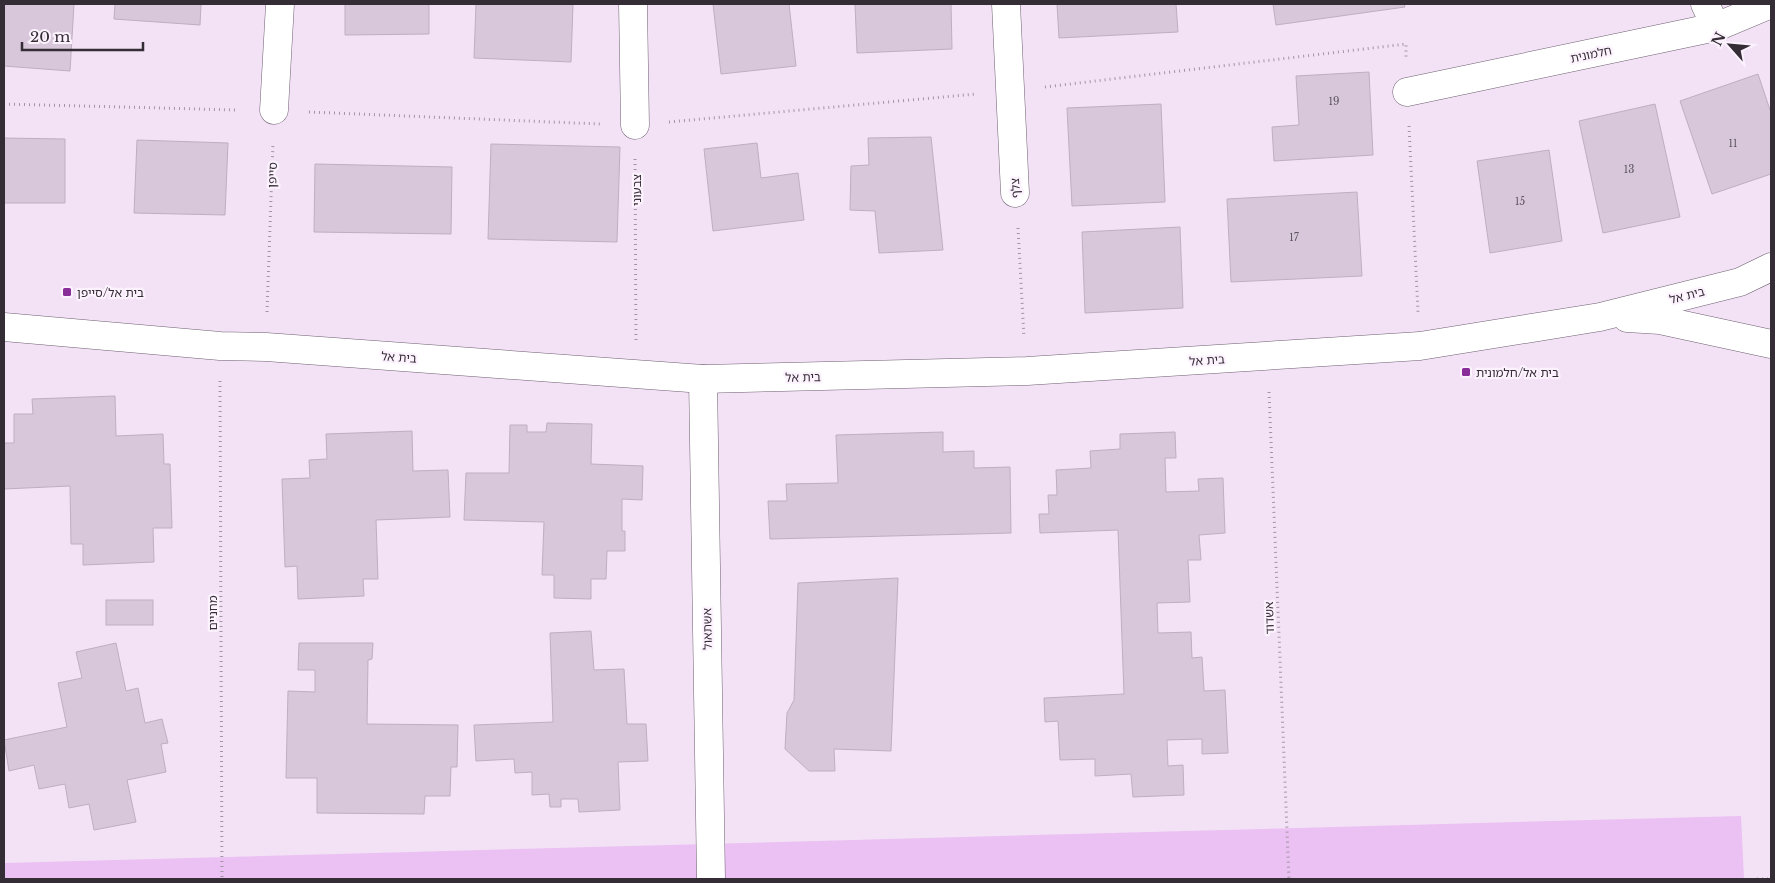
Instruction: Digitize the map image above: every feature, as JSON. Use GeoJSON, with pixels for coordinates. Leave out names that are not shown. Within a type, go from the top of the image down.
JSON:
{"type":"FeatureCollection","features":[{"type":"Feature","properties":{"kind":"street"},"geometry":{"type":"LineString","coordinates":[[274,110],[280,4]]}},
{"type":"Feature","properties":{"kind":"street"},"geometry":{"type":"LineString","coordinates":[[633,4],[635,125]]}},
{"type":"Feature","properties":{"kind":"street","name":"צלף"},"geometry":{"type":"LineString","coordinates":[[1006,4],[1015,193]]}},
{"type":"Feature","properties":{"kind":"street","name":"חלמונית"},"geometry":{"type":"LineString","coordinates":[[1407,92],[1711,15],[1771,4]]}},
{"type":"Feature","properties":{"kind":"street","name":"בית אל"},"geometry":{"type":"LineString","coordinates":[[4,327],[220,346],[266,346],[637,376],[703,379],[1027,371],[1420,346],[1600,317],[1740,282],[1771,268]]}},
{"type":"Feature","properties":{"kind":"street","name":"בית אל"},"geometry":{"type":"LineString","coordinates":[[1600,317],[1660,320],[1771,344]]}},
{"type":"Feature","properties":{"kind":"street","name":"אשתאול"},"geometry":{"type":"LineString","coordinates":[[703,379],[711,879]]}},
{"type":"Feature","properties":{"kind":"path"},"geometry":{"type":"LineString","coordinates":[[4,104],[274,110],[635,125],[1010,91],[1406,44],[1420,346]]}},
{"type":"Feature","properties":{"kind":"path","name":"סייפן"},"geometry":{"type":"LineString","coordinates":[[266,346],[274,110]]}},
{"type":"Feature","properties":{"kind":"path","name":"צבעוני"},"geometry":{"type":"LineString","coordinates":[[635,125],[637,376]]}},
{"type":"Feature","properties":{"kind":"path","name":"צלף"},"geometry":{"type":"LineString","coordinates":[[1015,193],[1027,371]]}},
{"type":"Feature","properties":{"kind":"path","name":"מחניים"},"geometry":{"type":"LineString","coordinates":[[220,346],[222,879]]}},
{"type":"Feature","properties":{"kind":"path","name":"אשדוד"},"geometry":{"type":"LineString","coordinates":[[1268,356],[1288,879]]}},
{"type":"Feature","properties":{"kind":"path"},"geometry":{"type":"LineString","coordinates":[[1757,879],[1771,879]]}},
{"type":"Feature","properties":{"kind":"shaded area"},"geometry":{"type":"Polygon","coordinates":[[[1741,816],[1744,879],[4,879],[4,863],[1741,816]]]}},
{"type":"Feature","properties":{"kind":"building"},"geometry":{"type":"Polygon","coordinates":[[[4,4],[74,4],[70,71],[4,66],[4,4]]]}},
{"type":"Feature","properties":{"kind":"building"},"geometry":{"type":"Polygon","coordinates":[[[115,4],[201,4],[200,25],[114,19],[115,4]]]}},
{"type":"Feature","properties":{"kind":"building"},"geometry":{"type":"Polygon","coordinates":[[[345,4],[429,4],[429,34],[345,35],[345,4]]]}},
{"type":"Feature","properties":{"kind":"building"},"geometry":{"type":"Polygon","coordinates":[[[476,4],[573,4],[571,62],[474,58],[476,4]]]}},
{"type":"Feature","properties":{"kind":"building"},"geometry":{"type":"Polygon","coordinates":[[[713,4],[789,4],[796,66],[721,74],[713,4]]]}},
{"type":"Feature","properties":{"kind":"building"},"geometry":{"type":"Polygon","coordinates":[[[855,4],[951,4],[952,49],[857,53],[855,4]]]}},
{"type":"Feature","properties":{"kind":"building"},"geometry":{"type":"Polygon","coordinates":[[[1057,4],[1176,4],[1178,32],[1059,38],[1057,4]]]}},
{"type":"Feature","properties":{"kind":"building"},"geometry":{"type":"Polygon","coordinates":[[[1273,4],[1404,4],[1405,7],[1276,25],[1273,4]]]}},
{"type":"Feature","properties":{"kind":"building"},"geometry":{"type":"Polygon","coordinates":[[[1369,72],[1373,155],[1274,161],[1272,127],[1299,125],[1296,76],[1369,72]]]}},
{"type":"Feature","properties":{"kind":"building"},"geometry":{"type":"Polygon","coordinates":[[[1758,74],[1771,113],[1771,174],[1712,194],[1680,101],[1758,74]]]}},
{"type":"Feature","properties":{"kind":"building"},"geometry":{"type":"Polygon","coordinates":[[[1161,104],[1165,202],[1072,206],[1067,108],[1161,104]]]}},
{"type":"Feature","properties":{"kind":"building"},"geometry":{"type":"Polygon","coordinates":[[[1655,104],[1680,217],[1603,233],[1579,121],[1655,104]]]}},
{"type":"Feature","properties":{"kind":"building"},"geometry":{"type":"Polygon","coordinates":[[[931,137],[943,250],[879,253],[875,211],[850,210],[851,166],[869,165],[868,138],[931,137]]]}},
{"type":"Feature","properties":{"kind":"building"},"geometry":{"type":"Polygon","coordinates":[[[4,138],[65,139],[65,203],[4,203],[4,138]]]}},
{"type":"Feature","properties":{"kind":"building"},"geometry":{"type":"Polygon","coordinates":[[[137,140],[228,143],[225,215],[134,213],[137,140]]]}},
{"type":"Feature","properties":{"kind":"building"},"geometry":{"type":"Polygon","coordinates":[[[757,143],[761,178],[798,173],[804,220],[713,231],[704,149],[757,143]]]}},
{"type":"Feature","properties":{"kind":"building"},"geometry":{"type":"Polygon","coordinates":[[[491,144],[620,147],[617,242],[488,239],[491,144]]]}},
{"type":"Feature","properties":{"kind":"building"},"geometry":{"type":"Polygon","coordinates":[[[1549,150],[1562,241],[1490,253],[1477,161],[1549,150]]]}},
{"type":"Feature","properties":{"kind":"building"},"geometry":{"type":"Polygon","coordinates":[[[315,164],[452,167],[451,234],[314,232],[315,164]]]}},
{"type":"Feature","properties":{"kind":"building"},"geometry":{"type":"Polygon","coordinates":[[[1357,192],[1362,276],[1231,282],[1227,199],[1357,192]]]}},
{"type":"Feature","properties":{"kind":"building"},"geometry":{"type":"Polygon","coordinates":[[[1180,227],[1183,308],[1085,313],[1082,232],[1180,227]]]}},
{"type":"Feature","properties":{"kind":"building"},"geometry":{"type":"Polygon","coordinates":[[[115,396],[116,436],[163,434],[164,464],[170,464],[172,528],[153,528],[154,562],[83,565],[83,544],[71,544],[70,486],[4,489],[4,443],[14,443],[14,414],[33,414],[32,399],[115,396]]]}},
{"type":"Feature","properties":{"kind":"building"},"geometry":{"type":"Polygon","coordinates":[[[547,423],[592,424],[591,464],[643,466],[642,500],[622,499],[622,531],[625,531],[625,551],[607,551],[606,579],[591,579],[591,599],[554,598],[554,575],[542,575],[544,522],[464,520],[466,473],[509,473],[510,425],[527,425],[527,432],[546,432],[547,423]]]}},
{"type":"Feature","properties":{"kind":"building"},"geometry":{"type":"Polygon","coordinates":[[[412,431],[413,471],[448,470],[450,517],[376,520],[378,579],[363,579],[364,596],[298,599],[297,566],[285,567],[282,479],[310,478],[309,460],[327,459],[326,434],[412,431]]]}},
{"type":"Feature","properties":{"kind":"building"},"geometry":{"type":"Polygon","coordinates":[[[943,432],[943,452],[974,451],[974,468],[1010,467],[1011,533],[770,539],[768,501],[787,501],[786,484],[838,483],[836,435],[943,432]]]}},
{"type":"Feature","properties":{"kind":"building"},"geometry":{"type":"Polygon","coordinates":[[[1175,432],[1176,458],[1165,458],[1166,492],[1199,491],[1198,479],[1223,478],[1225,533],[1199,535],[1201,560],[1188,560],[1190,602],[1157,603],[1158,633],[1191,632],[1192,658],[1202,657],[1204,691],[1225,690],[1228,753],[1202,754],[1202,739],[1167,740],[1168,766],[1183,765],[1184,795],[1133,797],[1131,774],[1095,776],[1095,759],[1060,760],[1058,721],[1045,722],[1044,698],[1124,694],[1118,530],[1040,533],[1039,514],[1049,514],[1048,495],[1057,495],[1056,470],[1091,468],[1090,451],[1120,449],[1120,434],[1175,432]]]}},
{"type":"Feature","properties":{"kind":"building"},"geometry":{"type":"Polygon","coordinates":[[[898,578],[891,751],[834,749],[835,771],[809,771],[785,749],[787,713],[794,700],[798,583],[898,578]]]}},
{"type":"Feature","properties":{"kind":"building"},"geometry":{"type":"Polygon","coordinates":[[[106,600],[153,600],[153,625],[106,625],[106,600]]]}},
{"type":"Feature","properties":{"kind":"building"},"geometry":{"type":"Polygon","coordinates":[[[591,631],[594,670],[624,669],[627,724],[646,724],[648,761],[618,762],[620,810],[579,812],[578,799],[561,799],[561,807],[550,807],[549,794],[532,795],[532,772],[515,773],[514,759],[476,761],[474,725],[553,722],[550,633],[591,631]]]}},
{"type":"Feature","properties":{"kind":"building"},"geometry":{"type":"Polygon","coordinates":[[[116,643],[126,691],[138,688],[145,723],[162,719],[168,743],[161,744],[166,772],[127,780],[136,822],[94,830],[89,804],[69,808],[65,784],[39,789],[34,765],[9,771],[4,740],[67,727],[58,683],[82,678],[76,652],[116,643]]]}},
{"type":"Feature","properties":{"kind":"building"},"geometry":{"type":"Polygon","coordinates":[[[299,643],[373,643],[372,659],[368,660],[367,724],[458,725],[457,767],[451,767],[450,796],[425,796],[424,814],[317,813],[317,778],[286,778],[288,691],[315,692],[315,670],[298,670],[299,643]]]}},
{"type":"Feature","properties":{"kind":"place","name":"בית אל/סייפן"},"geometry":{"type":"Point","coordinates":[67,292]}},
{"type":"Feature","properties":{"kind":"place","name":"בית אל/חלמונית"},"geometry":{"type":"Point","coordinates":[1466,372]}}]}
